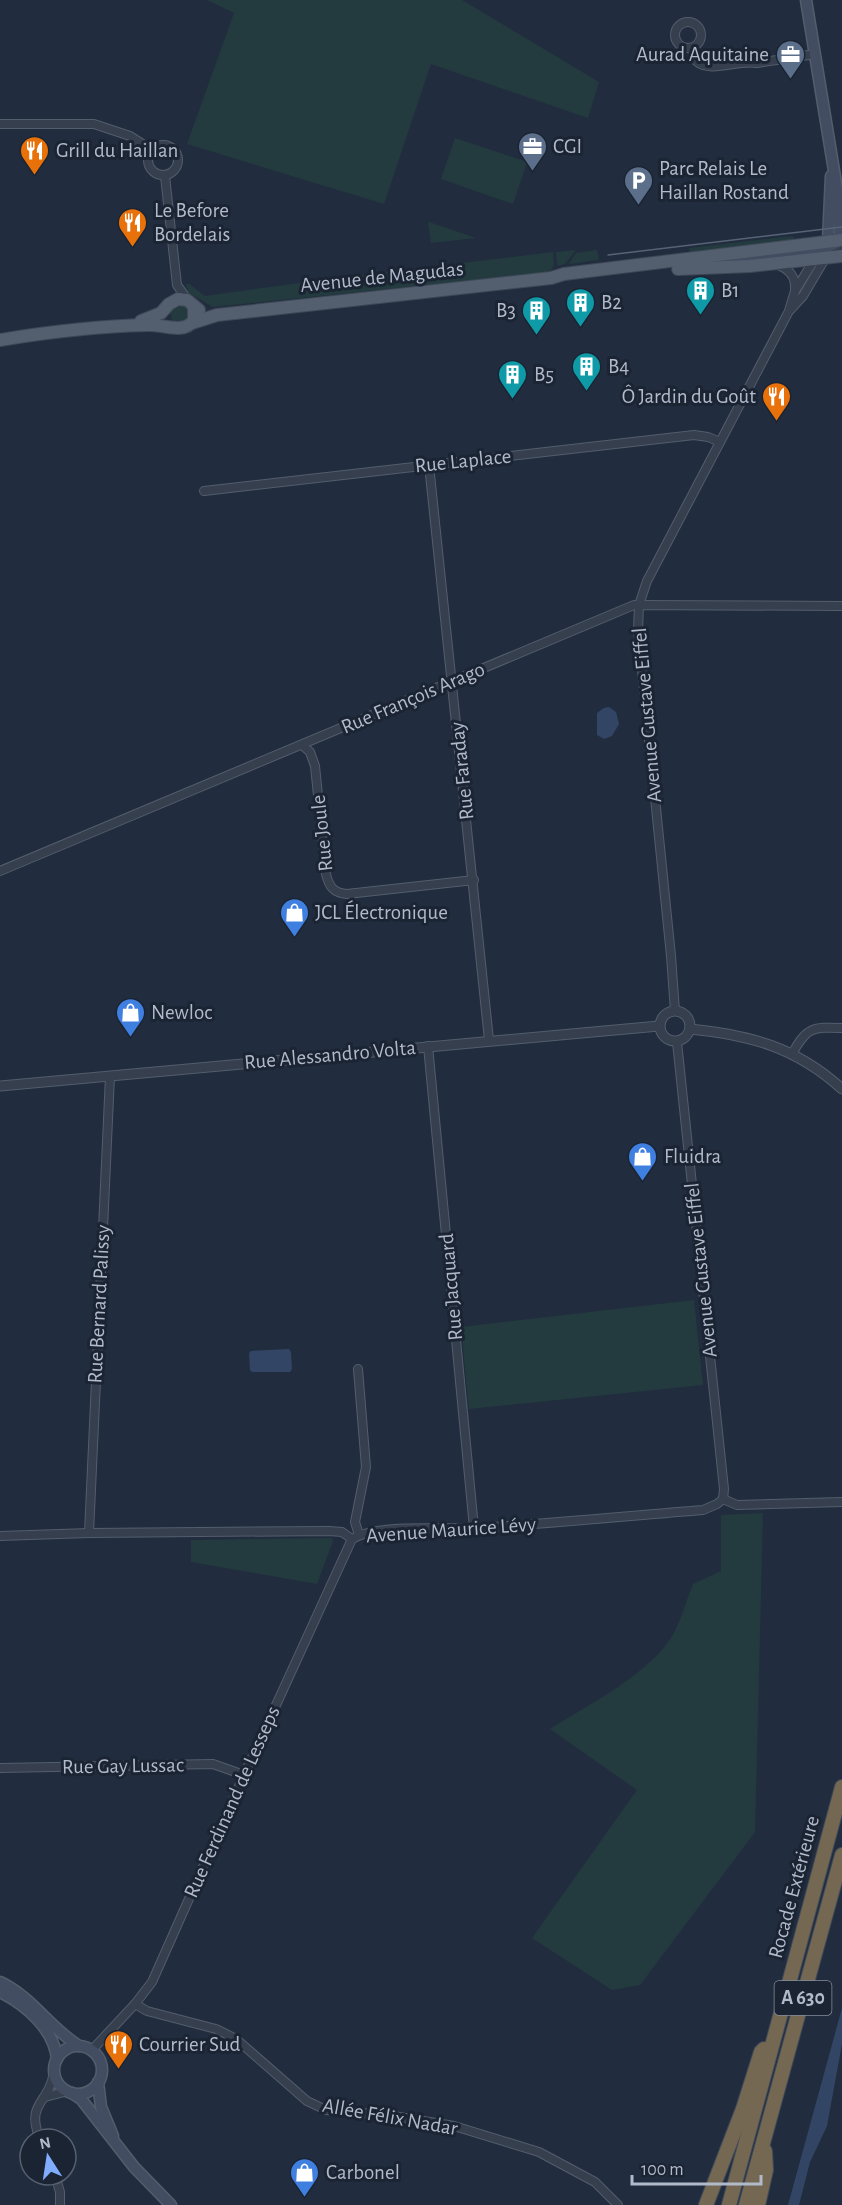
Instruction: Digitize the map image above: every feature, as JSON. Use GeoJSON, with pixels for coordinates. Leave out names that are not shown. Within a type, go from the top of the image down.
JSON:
{"type":"FeatureCollection","features":[{"type":"Feature","properties":{"kind":"highway","name":"Rocade Extérieure"},"geometry":{"type":"LineString","coordinates":[[729,2205],[842,1787]]}},
{"type":"Feature","properties":{"kind":"highway","name":"A 630"},"geometry":{"type":"LineString","coordinates":[[746,2205],[842,1855]]}},
{"type":"Feature","properties":{"kind":"highway"},"geometry":{"type":"LineString","coordinates":[[706,2205],[743,2109],[761,2052],[774,2039]]}},
{"type":"Feature","properties":{"kind":"highway"},"geometry":{"type":"LineString","coordinates":[[758,2205],[766,2170],[764,2142]]}},
{"type":"Feature","properties":{"kind":"main road"},"geometry":{"type":"LineString","coordinates":[[725,267],[747,258],[831,249],[832,167],[806,0]]}},
{"type":"Feature","properties":{"kind":"main road","name":"Avenue de Magudas"},"geometry":{"type":"LineString","coordinates":[[551,278],[565,280],[688,268],[773,264],[831,249]]}},
{"type":"Feature","properties":{"kind":"main road","name":"Avenue de Magudas"},"geometry":{"type":"LineString","coordinates":[[192,323],[217,315],[551,278],[564,274],[831,249]]}},
{"type":"Feature","properties":{"kind":"main road"},"geometry":{"type":"LineString","coordinates":[[0,340],[123,326],[158,324],[181,328],[192,323],[196,316],[190,303],[178,298],[151,318],[123,326]]}},
{"type":"Feature","properties":{"kind":"main road","name":"Avenue de Magudas"},"geometry":{"type":"LineString","coordinates":[[190,303],[201,311],[217,315]]}},
{"type":"Feature","properties":{"kind":"main road"},"geometry":{"type":"LineString","coordinates":[[168,305],[167,320],[173,327]]}},
{"type":"Feature","properties":{"kind":"main road"},"geometry":{"type":"LineString","coordinates":[[0,1982],[22,1995],[67,2039],[92,2050],[102,2069],[98,2082],[101,2107],[114,2140]]}},
{"type":"Feature","properties":{"kind":"main road"},"geometry":{"type":"LineString","coordinates":[[0,1992],[21,2005],[52,2038],[57,2059],[54,2072],[58,2084],[81,2099],[141,2176],[171,2205]]}},
{"type":"Feature","properties":{"kind":"main road"},"geometry":{"type":"LineString","coordinates":[[57,2059],[66,2049],[79,2046]]}},
{"type":"Feature","properties":{"kind":"main road"},"geometry":{"type":"LineString","coordinates":[[70,2092],[87,2092],[98,2082]]}},
{"type":"Feature","properties":{"kind":"street"},"geometry":{"type":"LineString","coordinates":[[692,48],[696,61],[708,67],[747,61],[757,63],[815,54]]}},
{"type":"Feature","properties":{"kind":"street"},"geometry":{"type":"LineString","coordinates":[[0,124],[74,122],[94,124],[130,136],[152,150]]}},
{"type":"Feature","properties":{"kind":"street"},"geometry":{"type":"LineString","coordinates":[[161,145],[175,151],[177,155],[176,168],[165,176],[156,174],[149,167],[148,158],[152,150],[161,145]]}},
{"type":"Feature","properties":{"kind":"street"},"geometry":{"type":"LineString","coordinates":[[165,176],[177,285],[190,303]]}},
{"type":"Feature","properties":{"kind":"street","name":"Avenue Gustave Eiffel"},"geometry":{"type":"LineString","coordinates":[[675,1011],[638,630],[639,605],[647,581],[789,311],[795,291],[831,249]]}},
{"type":"Feature","properties":{"kind":"street","name":"Avenue Gustave Eiffel"},"geometry":{"type":"LineString","coordinates":[[789,311],[802,296],[831,249]]}},
{"type":"Feature","properties":{"kind":"street"},"geometry":{"type":"LineString","coordinates":[[773,264],[782,267],[792,275],[795,280],[795,291]]}},
{"type":"Feature","properties":{"kind":"street"},"geometry":{"type":"LineString","coordinates":[[168,305],[177,285]]}},
{"type":"Feature","properties":{"kind":"street","name":"Rue Laplace"},"geometry":{"type":"LineString","coordinates":[[204,491],[694,435],[720,442]]}},
{"type":"Feature","properties":{"kind":"street","name":"Rue Faraday"},"geometry":{"type":"LineString","coordinates":[[429,465],[489,1040]]}},
{"type":"Feature","properties":{"kind":"street","name":"Rue François Arago"},"geometry":{"type":"LineString","coordinates":[[0,871],[628,607],[639,605],[842,606]]}},
{"type":"Feature","properties":{"kind":"street","name":"Rue Joule"},"geometry":{"type":"LineString","coordinates":[[302,744],[310,752],[315,766],[326,874],[328,883],[335,891],[347,894],[474,880]]}},
{"type":"Feature","properties":{"kind":"street"},"geometry":{"type":"LineString","coordinates":[[675,1011],[688,1019],[690,1029],[685,1037],[677,1042],[664,1038],[659,1026],[662,1017],[675,1011]]}},
{"type":"Feature","properties":{"kind":"street","name":"Rue Alessandro Volta"},"geometry":{"type":"LineString","coordinates":[[0,1086],[659,1026]]}},
{"type":"Feature","properties":{"kind":"street"},"geometry":{"type":"LineString","coordinates":[[792,1054],[800,1039],[809,1030],[842,1028]]}},
{"type":"Feature","properties":{"kind":"street"},"geometry":{"type":"LineString","coordinates":[[690,1029],[745,1036],[768,1043],[792,1054],[842,1089]]}},
{"type":"Feature","properties":{"kind":"street","name":"Avenue Gustave Eiffel"},"geometry":{"type":"LineString","coordinates":[[677,1042],[724,1489],[723,1499]]}},
{"type":"Feature","properties":{"kind":"street","name":"Rue Jacquard"},"geometry":{"type":"LineString","coordinates":[[428,1046],[474,1528]]}},
{"type":"Feature","properties":{"kind":"street","name":"Rue Bernard Palissy"},"geometry":{"type":"LineString","coordinates":[[89,1533],[110,1076]]}},
{"type":"Feature","properties":{"kind":"street"},"geometry":{"type":"LineString","coordinates":[[355,1537],[355,1522],[366,1467],[358,1369]]}},
{"type":"Feature","properties":{"kind":"street"},"geometry":{"type":"LineString","coordinates":[[723,1499],[737,1505],[842,1502]]}},
{"type":"Feature","properties":{"kind":"street","name":"Avenue Maurice Lévy"},"geometry":{"type":"LineString","coordinates":[[0,1536],[329,1531],[342,1532],[355,1537],[375,1531],[474,1528],[703,1510],[723,1499]]}},
{"type":"Feature","properties":{"kind":"street","name":"Rue Ferdinand de Lesseps"},"geometry":{"type":"LineString","coordinates":[[92,2050],[135,2004],[152,1982],[244,1774],[355,1537]]}},
{"type":"Feature","properties":{"kind":"street","name":"Rue Gay Lussac"},"geometry":{"type":"LineString","coordinates":[[0,1768],[213,1764],[244,1774]]}},
{"type":"Feature","properties":{"kind":"street","name":"Allée Félix Nadar"},"geometry":{"type":"LineString","coordinates":[[135,2004],[147,2011],[216,2029],[236,2039],[308,2101],[326,2110],[387,2115],[454,2126],[539,2152],[595,2182],[618,2205]]}},
{"type":"Feature","properties":{"kind":"street"},"geometry":{"type":"LineString","coordinates":[[34,2127],[34,2115],[52,2085],[54,2072]]}},
{"type":"Feature","properties":{"kind":"street"},"geometry":{"type":"LineString","coordinates":[[44,2098],[70,2092]]}},
{"type":"Feature","properties":{"kind":"street"},"geometry":{"type":"LineString","coordinates":[[59,2187],[60,2205]]}},
{"type":"Feature","properties":{"kind":"green space"},"geometry":{"type":"Polygon","coordinates":[[[207,0],[462,0],[599,82],[588,118],[431,64],[384,204],[187,144],[234,13],[207,0]]]}},
{"type":"Feature","properties":{"kind":"green space"},"geometry":{"type":"Polygon","coordinates":[[[455,138],[527,162],[513,204],[441,179],[455,138]]]}},
{"type":"Feature","properties":{"kind":"green space"},"geometry":{"type":"Polygon","coordinates":[[[429,222],[476,238],[431,243],[429,222]]]}},
{"type":"Feature","properties":{"kind":"green space"},"geometry":{"type":"Polygon","coordinates":[[[793,236],[794,241],[690,257],[689,248],[793,236]]]}},
{"type":"Feature","properties":{"kind":"green space"},"geometry":{"type":"Polygon","coordinates":[[[576,250],[565,264],[557,266],[556,252],[576,250]]]}},
{"type":"Feature","properties":{"kind":"green space"},"geometry":{"type":"Polygon","coordinates":[[[597,250],[599,260],[569,264],[576,253],[597,250]]]}},
{"type":"Feature","properties":{"kind":"green space"},"geometry":{"type":"Polygon","coordinates":[[[553,252],[554,265],[550,272],[213,307],[188,292],[186,284],[205,296],[553,252]]]}},
{"type":"Feature","properties":{"kind":"green space"},"geometry":{"type":"Polygon","coordinates":[[[175,304],[189,306],[188,322],[175,323],[172,321],[170,310],[175,304]]]}},
{"type":"Feature","properties":{"kind":"green space"},"geometry":{"type":"Polygon","coordinates":[[[694,1300],[703,1385],[469,1409],[461,1327],[694,1300]]]}},
{"type":"Feature","properties":{"kind":"green space"},"geometry":{"type":"Polygon","coordinates":[[[763,1513],[755,1832],[640,1985],[612,1990],[532,1938],[637,1790],[550,1729],[636,1674],[665,1646],[675,1631],[693,1584],[721,1571],[721,1515],[763,1513]]]}},
{"type":"Feature","properties":{"kind":"green space"},"geometry":{"type":"Polygon","coordinates":[[[332,1538],[333,1541],[317,1584],[191,1562],[191,1540],[332,1538]]]}},
{"type":"Feature","properties":{"kind":"water"},"geometry":{"type":"Polygon","coordinates":[[[609,707],[616,712],[619,724],[612,736],[604,739],[597,735],[597,713],[609,707]]]}},
{"type":"Feature","properties":{"kind":"water"},"geometry":{"type":"Polygon","coordinates":[[[289,1349],[292,1369],[290,1372],[252,1372],[250,1370],[249,1353],[251,1351],[289,1349]]]}},
{"type":"Feature","properties":{"kind":"water"},"geometry":{"type":"Polygon","coordinates":[[[842,2008],[842,2044],[827,2126],[810,2162],[799,2205],[788,2205],[842,2008]]]}},
{"type":"Feature","properties":{"kind":"tram line"},"geometry":{"type":"LineString","coordinates":[[608,255],[842,227]]}},
{"type":"Feature","properties":{"kind":"place","name":"Aurad Aquitaine"},"geometry":{"type":"Point","coordinates":[790,80]}},
{"type":"Feature","properties":{"kind":"place","name":"CGI"},"geometry":{"type":"Point","coordinates":[532,172]}},
{"type":"Feature","properties":{"kind":"place","name":"Grill du Haillan"},"geometry":{"type":"Point","coordinates":[35,176]}},
{"type":"Feature","properties":{"kind":"place","name":"Parc Relais Le Haillan Rostand"},"geometry":{"type":"Point","coordinates":[638,206]}},
{"type":"Feature","properties":{"kind":"place","name":"Le Before Bordelais"},"geometry":{"type":"Point","coordinates":[133,248]}},
{"type":"Feature","properties":{"kind":"place","name":"B1"},"geometry":{"type":"Point","coordinates":[700,316]}},
{"type":"Feature","properties":{"kind":"place","name":"B2"},"geometry":{"type":"Point","coordinates":[580,328]}},
{"type":"Feature","properties":{"kind":"place","name":"B3"},"geometry":{"type":"Point","coordinates":[537,336]}},
{"type":"Feature","properties":{"kind":"place","name":"B4"},"geometry":{"type":"Point","coordinates":[587,392]}},
{"type":"Feature","properties":{"kind":"place","name":"B5"},"geometry":{"type":"Point","coordinates":[513,400]}},
{"type":"Feature","properties":{"kind":"place","name":"Ô Jardin du Goût"},"geometry":{"type":"Point","coordinates":[777,422]}},
{"type":"Feature","properties":{"kind":"place","name":"JCL Électronique"},"geometry":{"type":"Point","coordinates":[294,938]}},
{"type":"Feature","properties":{"kind":"place","name":"Newloc"},"geometry":{"type":"Point","coordinates":[130,1038]}},
{"type":"Feature","properties":{"kind":"place","name":"Fluidra"},"geometry":{"type":"Point","coordinates":[643,1182]}},
{"type":"Feature","properties":{"kind":"place","name":"Courrier Sud"},"geometry":{"type":"Point","coordinates":[118,2070]}},
{"type":"Feature","properties":{"kind":"place","name":"Carbonel"},"geometry":{"type":"Point","coordinates":[305,2198]}}]}
